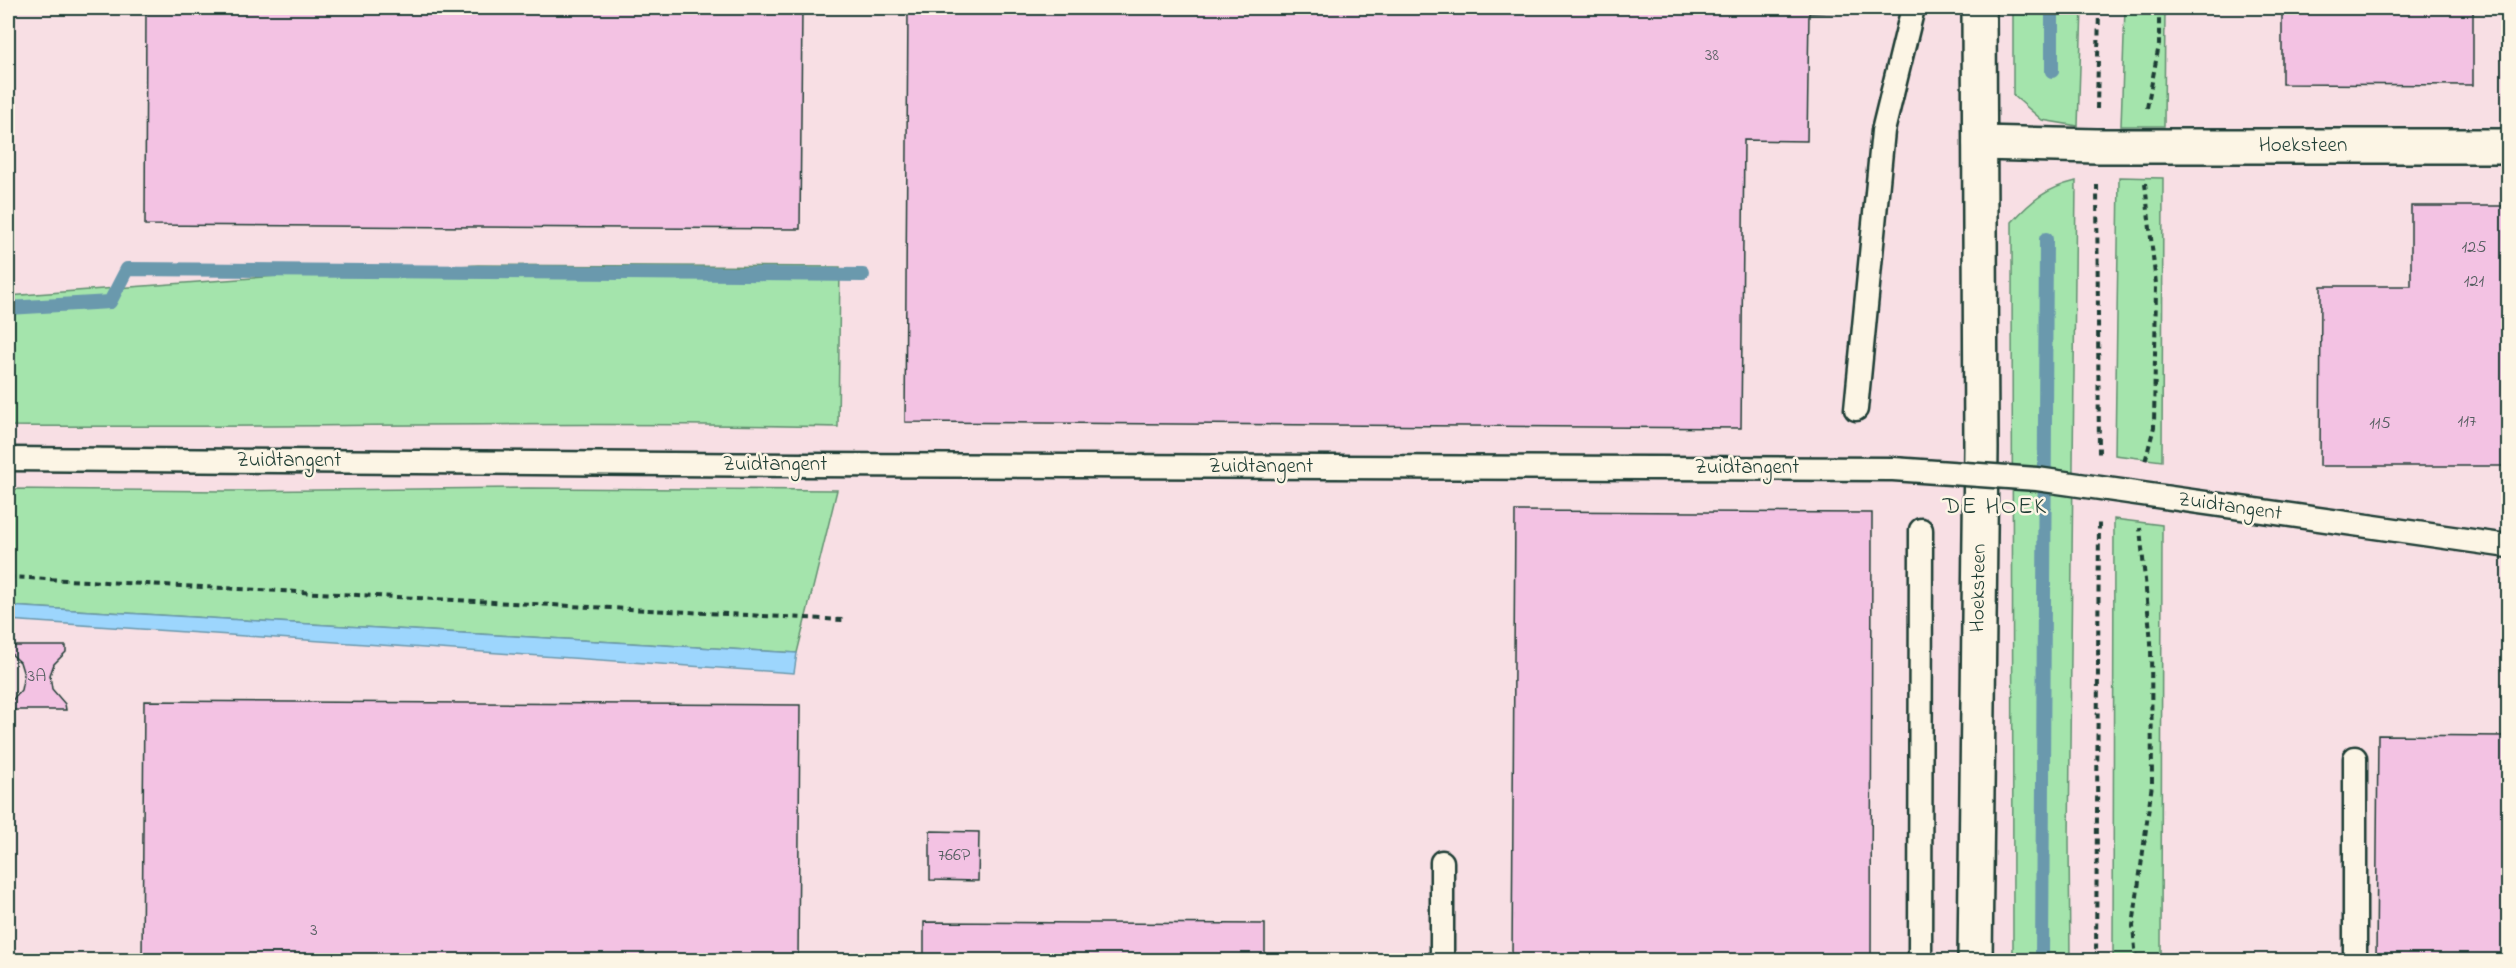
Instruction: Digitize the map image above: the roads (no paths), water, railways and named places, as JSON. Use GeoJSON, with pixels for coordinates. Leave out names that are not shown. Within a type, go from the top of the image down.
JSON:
{"type":"FeatureCollection","features":[{"type":"Feature","properties":{"kind":"street","name":"Hoeksteen"},"geometry":{"type":"LineString","coordinates":[[1975,960],[1980,448],[1979,8]]}},
{"type":"Feature","properties":{"kind":"street","name":"Hoeksteen"},"geometry":{"type":"LineString","coordinates":[[1980,143],[2097,146],[2508,146]]}},
{"type":"Feature","properties":{"kind":"lane"},"geometry":{"type":"LineString","coordinates":[[1856,409],[1883,131],[1913,8]]}},
{"type":"Feature","properties":{"kind":"lane","name":"Zuidtangent"},"geometry":{"type":"LineString","coordinates":[[8,459],[1893,469],[2037,479],[2508,546]]}},
{"type":"Feature","properties":{"kind":"lane"},"geometry":{"type":"LineString","coordinates":[[1920,960],[1921,530]]}},
{"type":"Feature","properties":{"kind":"lane"},"geometry":{"type":"LineString","coordinates":[[2355,758],[2355,960]]}},
{"type":"Feature","properties":{"kind":"lane"},"geometry":{"type":"LineString","coordinates":[[1442,862],[1442,960]]}},
{"type":"Feature","properties":{"kind":"water"},"geometry":{"type":"Polygon","coordinates":[[[8,606],[797,653],[794,673],[8,620],[8,606]]]}},
{"type":"Feature","properties":{"kind":"waterway"},"geometry":{"type":"LineString","coordinates":[[2052,8],[2052,71]]}},
{"type":"Feature","properties":{"kind":"waterway"},"geometry":{"type":"LineString","coordinates":[[2042,960],[2046,239]]}},
{"type":"Feature","properties":{"kind":"waterway"},"geometry":{"type":"LineString","coordinates":[[8,308],[110,302],[127,269],[863,275]]}},
{"type":"Feature","properties":{"kind":"district","name":"DE HOEK"},"geometry":{"type":"Point","coordinates":[1995,507]}}]}
